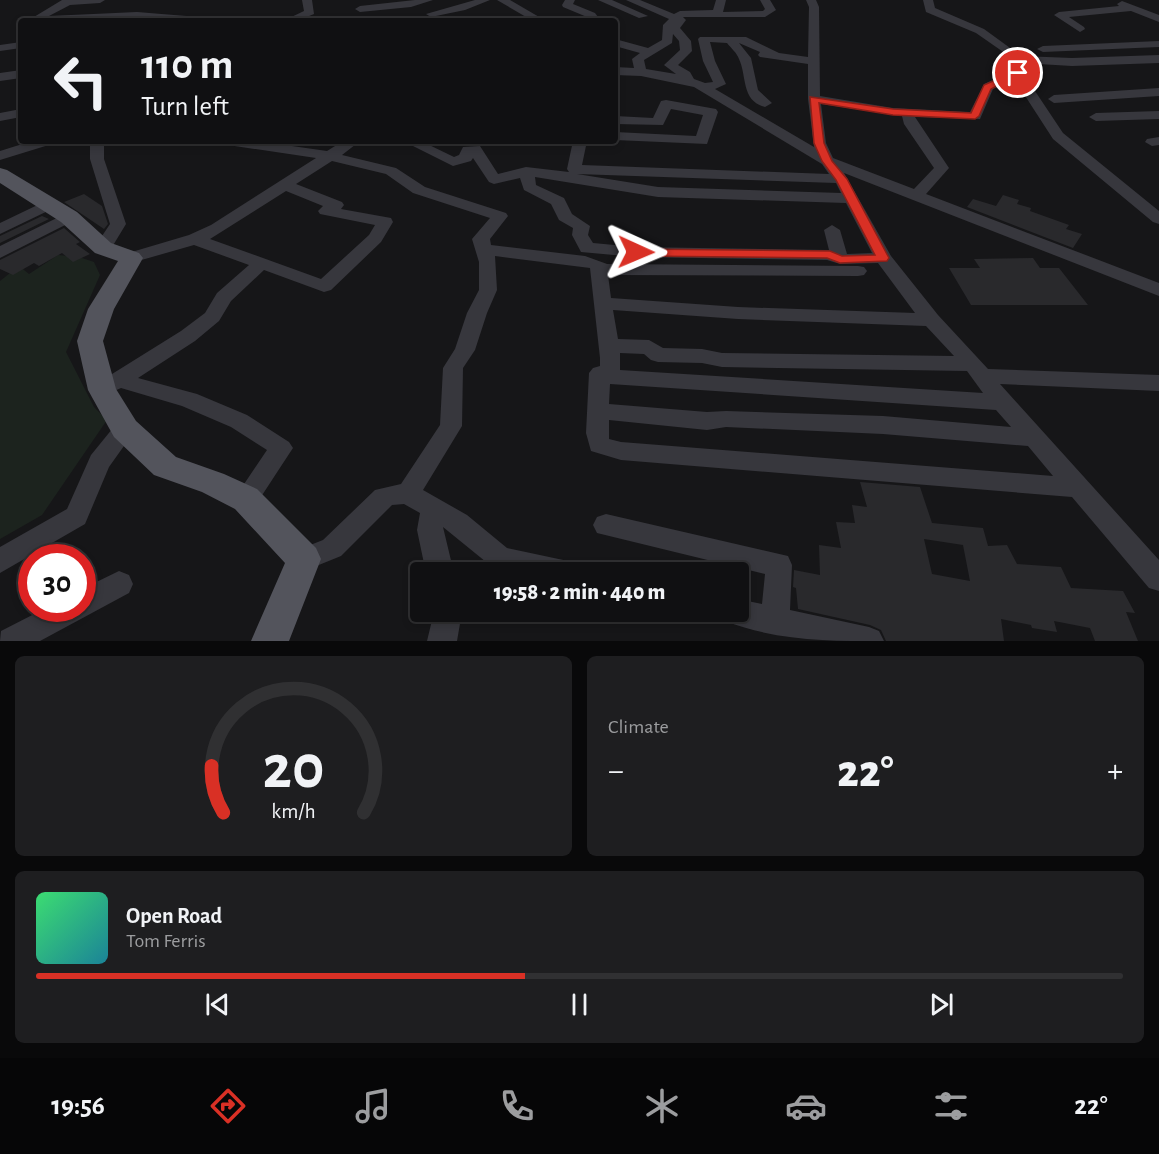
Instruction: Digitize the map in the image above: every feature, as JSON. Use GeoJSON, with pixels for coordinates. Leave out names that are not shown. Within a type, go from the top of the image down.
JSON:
{"type":"FeatureCollection","features":[{"type":"Feature","properties":{"kind":"main road"},"geometry":{"type":"LineString","coordinates":[[4,180],[50,204],[117,253],[90,341],[110,385],[124,429],[165,466],[213,483],[246,499],[304,559],[270,641]]}},
{"type":"Feature","properties":{"kind":"street"},"geometry":{"type":"LineString","coordinates":[[39,18],[69,1],[100,0]]}},
{"type":"Feature","properties":{"kind":"street"},"geometry":{"type":"LineString","coordinates":[[295,18],[310,12],[307,0]]}},
{"type":"Feature","properties":{"kind":"street"},"geometry":{"type":"LineString","coordinates":[[359,4],[413,5],[428,0]]}},
{"type":"Feature","properties":{"kind":"street"},"geometry":{"type":"LineString","coordinates":[[431,14],[485,0]]}},
{"type":"Feature","properties":{"kind":"street"},"geometry":{"type":"LineString","coordinates":[[502,0],[535,18]]}},
{"type":"Feature","properties":{"kind":"street"},"geometry":{"type":"LineString","coordinates":[[570,0],[567,5],[594,18]]}},
{"type":"Feature","properties":{"kind":"street"},"geometry":{"type":"LineString","coordinates":[[603,0],[675,21],[700,16],[765,14],[771,10],[765,0]]}},
{"type":"Feature","properties":{"kind":"street"},"geometry":{"type":"LineString","coordinates":[[631,0],[675,21]]}},
{"type":"Feature","properties":{"kind":"street"},"geometry":{"type":"LineString","coordinates":[[641,72],[638,59],[660,48],[668,41],[680,14],[717,13],[721,0]]}},
{"type":"Feature","properties":{"kind":"street"},"geometry":{"type":"LineString","coordinates":[[812,0],[814,7],[814,99],[819,143],[827,161],[846,188],[888,265],[931,320],[978,370],[1002,402],[1159,579]]}},
{"type":"Feature","properties":{"kind":"street"},"geometry":{"type":"LineString","coordinates":[[814,99],[907,113],[975,116],[987,87],[1018,73],[1017,59],[1015,55],[980,31],[930,10],[928,0]]}},
{"type":"Feature","properties":{"kind":"street"},"geometry":{"type":"LineString","coordinates":[[1112,0],[1159,19]]}},
{"type":"Feature","properties":{"kind":"street"},"geometry":{"type":"LineString","coordinates":[[513,6],[534,4]]}},
{"type":"Feature","properties":{"kind":"street"},"geometry":{"type":"LineString","coordinates":[[1080,29],[1059,15],[1159,5]]}},
{"type":"Feature","properties":{"kind":"street"},"geometry":{"type":"LineString","coordinates":[[86,18],[137,15],[174,18]]}},
{"type":"Feature","properties":{"kind":"street"},"geometry":{"type":"LineString","coordinates":[[675,21],[674,29],[683,36],[687,43],[686,51],[670,65],[686,75],[690,81]]}},
{"type":"Feature","properties":{"kind":"street"},"geometry":{"type":"LineString","coordinates":[[703,87],[720,84],[718,58],[704,39],[746,40],[775,56]]}},
{"type":"Feature","properties":{"kind":"street"},"geometry":{"type":"LineString","coordinates":[[731,40],[744,57],[752,92],[765,103]]}},
{"type":"Feature","properties":{"kind":"street"},"geometry":{"type":"LineString","coordinates":[[618,43],[649,52]]}},
{"type":"Feature","properties":{"kind":"street"},"geometry":{"type":"LineString","coordinates":[[1043,49],[1159,44]]}},
{"type":"Feature","properties":{"kind":"street"},"geometry":{"type":"LineString","coordinates":[[0,48],[18,45]]}},
{"type":"Feature","properties":{"kind":"street"},"geometry":{"type":"LineString","coordinates":[[718,58],[775,56],[814,61]]}},
{"type":"Feature","properties":{"kind":"street"},"geometry":{"type":"LineString","coordinates":[[1017,59],[1072,62],[1159,59]]}},
{"type":"Feature","properties":{"kind":"street"},"geometry":{"type":"LineString","coordinates":[[618,71],[641,72],[690,81],[827,161],[1159,290]]}},
{"type":"Feature","properties":{"kind":"street"},"geometry":{"type":"LineString","coordinates":[[0,77],[18,74]]}},
{"type":"Feature","properties":{"kind":"street"},"geometry":{"type":"LineString","coordinates":[[1009,76],[1025,85],[1058,136],[1159,219]]}},
{"type":"Feature","properties":{"kind":"street"},"geometry":{"type":"LineString","coordinates":[[1054,99],[1159,92]]}},
{"type":"Feature","properties":{"kind":"street"},"geometry":{"type":"LineString","coordinates":[[618,120],[658,122],[666,104],[711,112],[702,141],[618,136]]}},
{"type":"Feature","properties":{"kind":"street"},"geometry":{"type":"LineString","coordinates":[[0,117],[18,113]]}},
{"type":"Feature","properties":{"kind":"street"},"geometry":{"type":"LineString","coordinates":[[907,113],[911,124],[942,168],[916,196]]}},
{"type":"Feature","properties":{"kind":"street"},"geometry":{"type":"LineString","coordinates":[[1096,117],[1159,115]]}},
{"type":"Feature","properties":{"kind":"street"},"geometry":{"type":"LineString","coordinates":[[0,156],[38,144]]}},
{"type":"Feature","properties":{"kind":"street"},"geometry":{"type":"LineString","coordinates":[[101,144],[97,159],[118,224],[117,253],[195,239],[217,229],[348,144]]}},
{"type":"Feature","properties":{"kind":"street"},"geometry":{"type":"LineString","coordinates":[[248,144],[329,156],[391,171],[419,190],[500,216],[481,239],[488,262],[488,290],[477,313],[465,350],[453,368],[451,426],[408,494]]}},
{"type":"Feature","properties":{"kind":"street"},"geometry":{"type":"LineString","coordinates":[[416,144],[453,162],[466,158],[468,150],[475,149],[494,178],[526,172],[572,176],[658,192],[846,188]]}},
{"type":"Feature","properties":{"kind":"street"},"geometry":{"type":"LineString","coordinates":[[579,144],[574,169],[674,174],[764,173],[846,188]]}},
{"type":"Feature","properties":{"kind":"street"},"geometry":{"type":"LineString","coordinates":[[526,172],[530,187],[558,201],[566,217],[582,225],[580,235],[587,248],[636,252],[830,255],[840,259],[888,265]]}},
{"type":"Feature","properties":{"kind":"street"},"geometry":{"type":"LineString","coordinates":[[195,239],[324,286],[375,238],[385,222],[326,211],[336,205],[284,185]]}},
{"type":"Feature","properties":{"kind":"street"},"geometry":{"type":"LineString","coordinates":[[0,229],[50,204]]}},
{"type":"Feature","properties":{"kind":"street"},"geometry":{"type":"LineString","coordinates":[[0,253],[69,217]]}},
{"type":"Feature","properties":{"kind":"street"},"geometry":{"type":"LineString","coordinates":[[832,230],[840,259]]}},
{"type":"Feature","properties":{"kind":"street"},"geometry":{"type":"LineString","coordinates":[[484,249],[585,261],[599,265],[611,346],[610,371],[600,373],[597,433],[599,445],[621,450],[1078,488]]}},
{"type":"Feature","properties":{"kind":"street"},"geometry":{"type":"LineString","coordinates":[[110,385],[188,336],[212,317],[224,297],[261,263]]}},
{"type":"Feature","properties":{"kind":"street"},"geometry":{"type":"LineString","coordinates":[[599,269],[888,265]]}},
{"type":"Feature","properties":{"kind":"street"},"geometry":{"type":"LineString","coordinates":[[603,303],[738,313],[931,320]]}},
{"type":"Feature","properties":{"kind":"street"},"geometry":{"type":"LineString","coordinates":[[611,346],[648,347],[657,355],[702,356],[722,360],[978,370],[1159,382]]}},
{"type":"Feature","properties":{"kind":"street"},"geometry":{"type":"LineString","coordinates":[[600,376],[1002,402]]}},
{"type":"Feature","properties":{"kind":"street"},"geometry":{"type":"LineString","coordinates":[[110,385],[199,404],[239,421],[281,448],[246,499]]}},
{"type":"Feature","properties":{"kind":"street"},"geometry":{"type":"LineString","coordinates":[[598,411],[707,421],[726,419],[883,425],[1034,438]]}},
{"type":"Feature","properties":{"kind":"street"},"geometry":{"type":"LineString","coordinates":[[0,561],[76,516],[99,462],[124,429]]}},
{"type":"Feature","properties":{"kind":"street"},"geometry":{"type":"LineString","coordinates":[[304,559],[332,548],[384,497],[408,494],[458,523],[501,558],[519,562]]}},
{"type":"Feature","properties":{"kind":"street"},"geometry":{"type":"LineString","coordinates":[[433,508],[430,530],[438,562]]}},
{"type":"Feature","properties":{"kind":"street"},"geometry":{"type":"LineString","coordinates":[[606,525],[780,565],[775,622]]}},
{"type":"Feature","properties":{"kind":"street"},"geometry":{"type":"LineString","coordinates":[[96,596],[119,584]]}},
{"type":"Feature","properties":{"kind":"street"},"geometry":{"type":"LineString","coordinates":[[749,616],[869,641]]}},
{"type":"Feature","properties":{"kind":"street"},"geometry":{"type":"LineString","coordinates":[[11,641],[47,622]]}},
{"type":"Feature","properties":{"kind":"street"},"geometry":{"type":"LineString","coordinates":[[442,641],[446,622]]}},
{"type":"Feature","properties":{"kind":"shaded area"},"geometry":{"type":"Polygon","coordinates":[[[58,255],[79,257],[94,262],[100,275],[66,352],[94,407],[107,420],[42,515],[0,539],[0,281],[19,266],[29,274],[58,255]]]}},
{"type":"Feature","properties":{"kind":"building"},"geometry":{"type":"Polygon","coordinates":[[[84,194],[102,206],[108,224],[104,229],[64,202],[84,194]]]}},
{"type":"Feature","properties":{"kind":"building"},"geometry":{"type":"Polygon","coordinates":[[[1003,195],[1019,200],[1017,204],[1031,208],[1030,211],[1069,225],[1066,229],[1082,234],[1073,248],[967,207],[973,199],[996,206],[1003,195]]]}},
{"type":"Feature","properties":{"kind":"building"},"geometry":{"type":"Polygon","coordinates":[[[42,216],[49,219],[0,243],[0,236],[42,216]]]}},
{"type":"Feature","properties":{"kind":"building"},"geometry":{"type":"Polygon","coordinates":[[[64,228],[80,242],[76,244],[90,254],[73,262],[62,253],[39,266],[34,263],[13,275],[0,269],[0,260],[64,228]]]}},
{"type":"Feature","properties":{"kind":"building"},"geometry":{"type":"Polygon","coordinates":[[[1033,258],[1040,268],[1059,268],[1088,305],[971,305],[949,268],[980,268],[974,259],[1033,258]]]}},
{"type":"Feature","properties":{"kind":"building"},"geometry":{"type":"Polygon","coordinates":[[[860,482],[920,487],[932,523],[983,528],[988,546],[1007,545],[1017,564],[1061,567],[1071,588],[1123,591],[1135,613],[1126,612],[1138,641],[1095,641],[1090,628],[1054,621],[1057,632],[1001,619],[1004,641],[886,641],[881,630],[870,625],[798,609],[796,588],[793,587],[794,570],[820,575],[819,545],[841,548],[836,522],[855,523],[852,505],[867,507],[860,482]],[[924,539],[932,574],[970,581],[963,545],[924,539]]]}},
{"type":"Feature","properties":{"kind":"route"},"geometry":{"type":"LineString","coordinates":[[636,252],[830,255],[840,259],[883,258],[819,143],[814,99],[893,112],[975,116],[987,87],[1018,73]]}}]}
